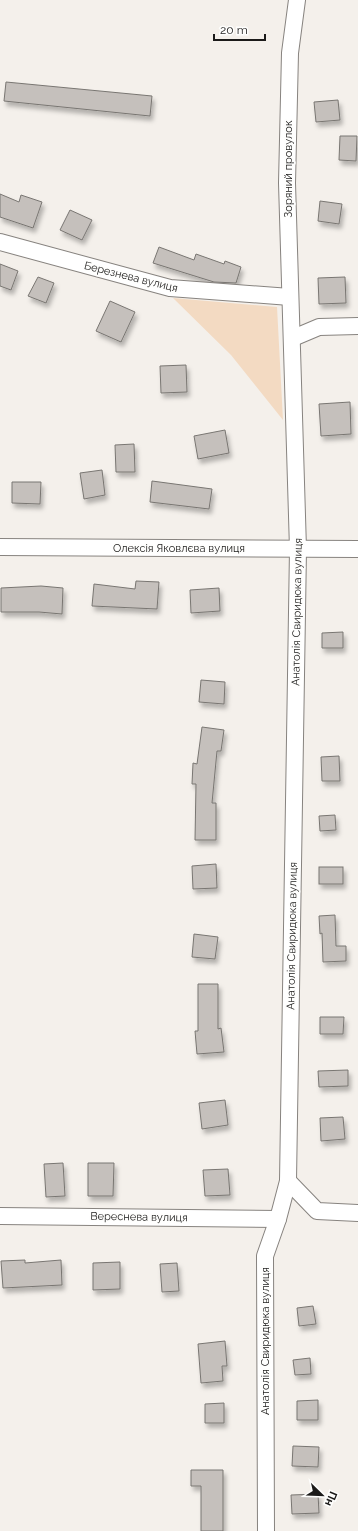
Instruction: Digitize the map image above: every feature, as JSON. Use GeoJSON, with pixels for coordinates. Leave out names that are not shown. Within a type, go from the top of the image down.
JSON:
{"type":"FeatureCollection","features":[{"type":"Feature","properties":{"kind":"street","name":"Зоряний провулок"},"geometry":{"type":"LineString","coordinates":[[293,338],[290,297],[287,183],[289,60],[297,0]]}},
{"type":"Feature","properties":{"kind":"street","name":"Березнева вулиця"},"geometry":{"type":"LineString","coordinates":[[0,242],[170,288],[290,297]]}},
{"type":"Feature","properties":{"kind":"street"},"geometry":{"type":"LineString","coordinates":[[293,338],[319,327],[358,326]]}},
{"type":"Feature","properties":{"kind":"street","name":"Анатолія Свиридюка вулиця"},"geometry":{"type":"LineString","coordinates":[[266,1531],[265,1256],[278,1219],[288,1181],[298,549],[293,338]]}},
{"type":"Feature","properties":{"kind":"street","name":"Олексія Яковлєва вулиця"},"geometry":{"type":"LineString","coordinates":[[0,547],[358,549]]}},
{"type":"Feature","properties":{"kind":"street"},"geometry":{"type":"LineString","coordinates":[[288,1181],[317,1211],[358,1213]]}},
{"type":"Feature","properties":{"kind":"street","name":"Вереснева вулиця"},"geometry":{"type":"LineString","coordinates":[[0,1216],[278,1219]]}},
{"type":"Feature","properties":{"kind":"shaded area"},"geometry":{"type":"Polygon","coordinates":[[[173,298],[277,307],[283,420],[231,355],[173,298]]]}},
{"type":"Feature","properties":{"kind":"building"},"geometry":{"type":"Polygon","coordinates":[[[6,82],[152,96],[150,116],[4,101],[6,82]]]}},
{"type":"Feature","properties":{"kind":"building"},"geometry":{"type":"Polygon","coordinates":[[[338,100],[340,120],[316,122],[314,102],[338,100]]]}},
{"type":"Feature","properties":{"kind":"building"},"geometry":{"type":"Polygon","coordinates":[[[340,136],[357,136],[356,161],[339,160],[340,136]]]}},
{"type":"Feature","properties":{"kind":"building"},"geometry":{"type":"Polygon","coordinates":[[[0,194],[19,202],[21,195],[42,202],[33,228],[0,217],[0,194]]]}},
{"type":"Feature","properties":{"kind":"building"},"geometry":{"type":"Polygon","coordinates":[[[320,201],[342,204],[339,224],[318,221],[320,201]]]}},
{"type":"Feature","properties":{"kind":"building"},"geometry":{"type":"Polygon","coordinates":[[[70,210],[92,220],[82,240],[60,230],[70,210]]]}},
{"type":"Feature","properties":{"kind":"building"},"geometry":{"type":"Polygon","coordinates":[[[159,247],[194,260],[196,254],[224,264],[225,261],[241,267],[236,283],[214,282],[153,263],[159,247]]]}},
{"type":"Feature","properties":{"kind":"building"},"geometry":{"type":"Polygon","coordinates":[[[0,264],[18,271],[11,290],[0,286],[0,264]]]}},
{"type":"Feature","properties":{"kind":"building"},"geometry":{"type":"Polygon","coordinates":[[[38,277],[54,283],[46,303],[28,296],[38,277]]]}},
{"type":"Feature","properties":{"kind":"building"},"geometry":{"type":"Polygon","coordinates":[[[345,277],[346,303],[319,304],[318,278],[345,277]]]}},
{"type":"Feature","properties":{"kind":"building"},"geometry":{"type":"Polygon","coordinates":[[[110,301],[135,312],[121,342],[96,331],[110,301]]]}},
{"type":"Feature","properties":{"kind":"building"},"geometry":{"type":"Polygon","coordinates":[[[186,365],[187,392],[161,393],[160,366],[186,365]]]}},
{"type":"Feature","properties":{"kind":"building"},"geometry":{"type":"Polygon","coordinates":[[[350,402],[351,434],[321,436],[319,404],[350,402]]]}},
{"type":"Feature","properties":{"kind":"building"},"geometry":{"type":"Polygon","coordinates":[[[225,430],[229,453],[198,459],[194,436],[225,430]]]}},
{"type":"Feature","properties":{"kind":"building"},"geometry":{"type":"Polygon","coordinates":[[[134,444],[135,472],[116,472],[115,445],[134,444]]]}},
{"type":"Feature","properties":{"kind":"building"},"geometry":{"type":"Polygon","coordinates":[[[102,470],[105,495],[84,499],[80,473],[102,470]]]}},
{"type":"Feature","properties":{"kind":"building"},"geometry":{"type":"Polygon","coordinates":[[[152,481],[212,489],[209,509],[150,502],[152,481]]]}},
{"type":"Feature","properties":{"kind":"building"},"geometry":{"type":"Polygon","coordinates":[[[12,482],[41,482],[40,504],[12,503],[12,482]]]}},
{"type":"Feature","properties":{"kind":"building"},"geometry":{"type":"Polygon","coordinates":[[[136,581],[159,582],[157,609],[92,606],[94,584],[135,589],[136,581]]]}},
{"type":"Feature","properties":{"kind":"building"},"geometry":{"type":"Polygon","coordinates":[[[41,586],[63,588],[62,614],[39,612],[1,612],[1,588],[41,586]]]}},
{"type":"Feature","properties":{"kind":"building"},"geometry":{"type":"Polygon","coordinates":[[[219,588],[220,611],[191,613],[190,590],[219,588]]]}},
{"type":"Feature","properties":{"kind":"building"},"geometry":{"type":"Polygon","coordinates":[[[343,632],[343,648],[322,648],[322,633],[343,632]]]}},
{"type":"Feature","properties":{"kind":"building"},"geometry":{"type":"Polygon","coordinates":[[[201,680],[225,682],[224,704],[199,702],[201,680]]]}},
{"type":"Feature","properties":{"kind":"building"},"geometry":{"type":"Polygon","coordinates":[[[202,727],[224,730],[221,751],[217,751],[212,803],[216,803],[216,840],[195,840],[196,784],[192,784],[193,763],[197,764],[202,727]]]}},
{"type":"Feature","properties":{"kind":"building"},"geometry":{"type":"Polygon","coordinates":[[[339,756],[340,781],[322,781],[321,757],[339,756]]]}},
{"type":"Feature","properties":{"kind":"building"},"geometry":{"type":"Polygon","coordinates":[[[335,815],[336,830],[320,831],[319,816],[335,815]]]}},
{"type":"Feature","properties":{"kind":"building"},"geometry":{"type":"Polygon","coordinates":[[[216,864],[217,888],[193,889],[192,866],[216,864]]]}},
{"type":"Feature","properties":{"kind":"building"},"geometry":{"type":"Polygon","coordinates":[[[319,867],[343,867],[343,884],[319,884],[319,867]]]}},
{"type":"Feature","properties":{"kind":"building"},"geometry":{"type":"Polygon","coordinates":[[[335,915],[336,946],[346,946],[346,961],[323,962],[322,933],[320,934],[319,916],[335,915]]]}},
{"type":"Feature","properties":{"kind":"building"},"geometry":{"type":"Polygon","coordinates":[[[194,934],[218,937],[215,959],[192,957],[194,934]]]}},
{"type":"Feature","properties":{"kind":"building"},"geometry":{"type":"Polygon","coordinates":[[[198,984],[218,984],[218,1029],[221,1028],[224,1052],[197,1054],[195,1031],[198,1031],[198,984]]]}},
{"type":"Feature","properties":{"kind":"building"},"geometry":{"type":"Polygon","coordinates":[[[320,1017],[344,1017],[343,1034],[320,1034],[320,1017]]]}},
{"type":"Feature","properties":{"kind":"building"},"geometry":{"type":"Polygon","coordinates":[[[348,1070],[348,1086],[319,1087],[318,1071],[348,1070]]]}},
{"type":"Feature","properties":{"kind":"building"},"geometry":{"type":"Polygon","coordinates":[[[225,1100],[228,1125],[202,1129],[199,1103],[225,1100]]]}},
{"type":"Feature","properties":{"kind":"building"},"geometry":{"type":"Polygon","coordinates":[[[343,1117],[345,1139],[321,1141],[320,1118],[343,1117]]]}},
{"type":"Feature","properties":{"kind":"building"},"geometry":{"type":"Polygon","coordinates":[[[63,1163],[65,1196],[46,1197],[44,1164],[63,1163]]]}},
{"type":"Feature","properties":{"kind":"building"},"geometry":{"type":"Polygon","coordinates":[[[88,1163],[114,1163],[113,1196],[88,1196],[88,1163]]]}},
{"type":"Feature","properties":{"kind":"building"},"geometry":{"type":"Polygon","coordinates":[[[228,1169],[230,1195],[205,1196],[203,1170],[228,1169]]]}},
{"type":"Feature","properties":{"kind":"building"},"geometry":{"type":"Polygon","coordinates":[[[25,1260],[25,1263],[61,1260],[62,1285],[3,1288],[1,1261],[25,1260]]]}},
{"type":"Feature","properties":{"kind":"building"},"geometry":{"type":"Polygon","coordinates":[[[120,1262],[120,1289],[93,1290],[93,1263],[120,1262]]]}},
{"type":"Feature","properties":{"kind":"building"},"geometry":{"type":"Polygon","coordinates":[[[177,1263],[179,1291],[162,1292],[160,1264],[177,1263]]]}},
{"type":"Feature","properties":{"kind":"building"},"geometry":{"type":"Polygon","coordinates":[[[313,1306],[316,1324],[299,1326],[297,1308],[313,1306]]]}},
{"type":"Feature","properties":{"kind":"building"},"geometry":{"type":"Polygon","coordinates":[[[225,1341],[227,1366],[222,1366],[223,1381],[201,1383],[198,1344],[225,1341]]]}},
{"type":"Feature","properties":{"kind":"building"},"geometry":{"type":"Polygon","coordinates":[[[310,1358],[311,1374],[295,1375],[293,1360],[310,1358]]]}},
{"type":"Feature","properties":{"kind":"building"},"geometry":{"type":"Polygon","coordinates":[[[318,1400],[318,1420],[297,1420],[297,1401],[318,1400]]]}},
{"type":"Feature","properties":{"kind":"building"},"geometry":{"type":"Polygon","coordinates":[[[224,1403],[224,1423],[205,1423],[205,1404],[224,1403]]]}},
{"type":"Feature","properties":{"kind":"building"},"geometry":{"type":"Polygon","coordinates":[[[293,1446],[319,1447],[318,1467],[292,1466],[293,1446]]]}},
{"type":"Feature","properties":{"kind":"building"},"geometry":{"type":"Polygon","coordinates":[[[191,1470],[223,1470],[223,1531],[201,1531],[201,1486],[191,1486],[191,1470]]]}},
{"type":"Feature","properties":{"kind":"building"},"geometry":{"type":"Polygon","coordinates":[[[318,1494],[319,1513],[292,1514],[291,1495],[318,1494]]]}}]}
